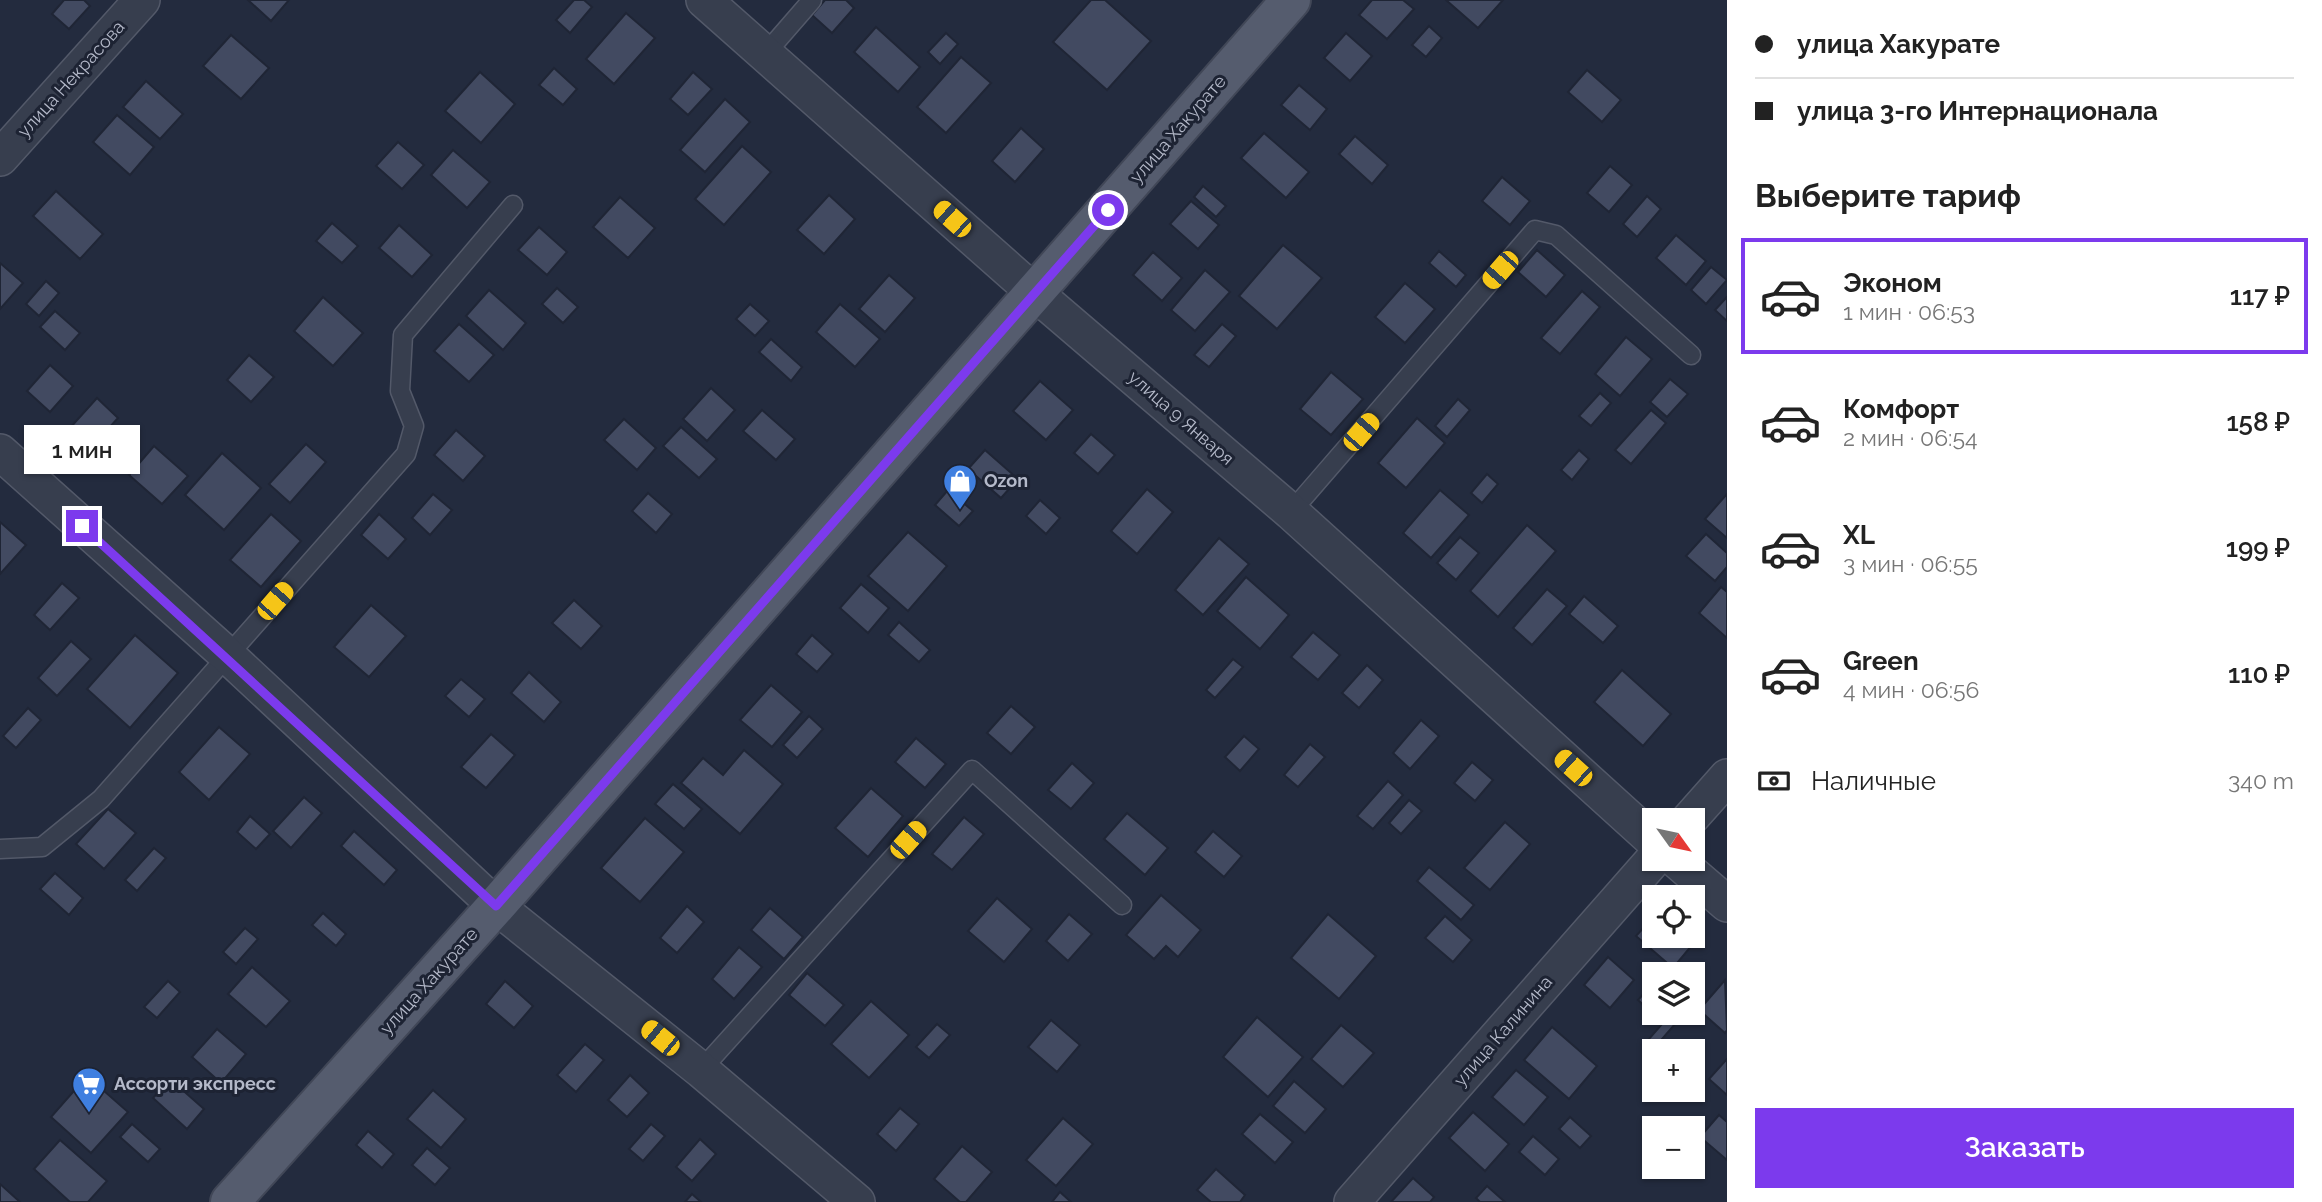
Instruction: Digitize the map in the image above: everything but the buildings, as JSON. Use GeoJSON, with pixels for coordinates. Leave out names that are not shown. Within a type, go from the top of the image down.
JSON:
{"type":"FeatureCollection","features":[{"type":"Feature","properties":{"kind":"main road","name":"улица Хакурате"},"geometry":{"type":"LineString","coordinates":[[230,1202],[496,906],[1291,0]]}},
{"type":"Feature","properties":{"kind":"street","name":"улица Некрасова"},"geometry":{"type":"LineString","coordinates":[[0,158],[142,0]]}},
{"type":"Feature","properties":{"kind":"street","name":"улица 9 Января"},"geometry":{"type":"LineString","coordinates":[[704,0],[1035,293],[1291,512],[1642,830]]}},
{"type":"Feature","properties":{"kind":"street"},"geometry":{"type":"LineString","coordinates":[[0,452],[227,655],[496,906],[701,1070],[857,1202]]}},
{"type":"Feature","properties":{"kind":"street"},"geometry":{"type":"LineString","coordinates":[[1700,808],[1727,777]]}},
{"type":"Feature","properties":{"kind":"street","name":"улица Калинина"},"geometry":{"type":"LineString","coordinates":[[1352,1202],[1643,872]]}},
{"type":"Feature","properties":{"kind":"street"},"geometry":{"type":"LineString","coordinates":[[1690,872],[1727,904]]}},
{"type":"Feature","properties":{"kind":"lane"},"geometry":{"type":"LineString","coordinates":[[766,53],[813,0]]}},
{"type":"Feature","properties":{"kind":"lane"},"geometry":{"type":"LineString","coordinates":[[0,849],[42,847],[101,799],[406,454],[415,426],[400,391],[403,335],[513,205]]}},
{"type":"Feature","properties":{"kind":"lane"},"geometry":{"type":"LineString","coordinates":[[1291,512],[1535,230],[1556,235],[1691,355]]}},
{"type":"Feature","properties":{"kind":"lane"},"geometry":{"type":"LineString","coordinates":[[701,1070],[972,769],[1122,905]]}},
{"type":"Feature","properties":{"kind":"place","name":"Ozon"},"geometry":{"type":"Point","coordinates":[960,511]}},
{"type":"Feature","properties":{"kind":"place","name":"Ассорти экспресс"},"geometry":{"type":"Point","coordinates":[89,1114]}},
{"type":"Feature","properties":{"kind":"route"},"geometry":{"type":"LineString","coordinates":[[82,526],[227,655],[496,906],[1108,210]]}}]}
